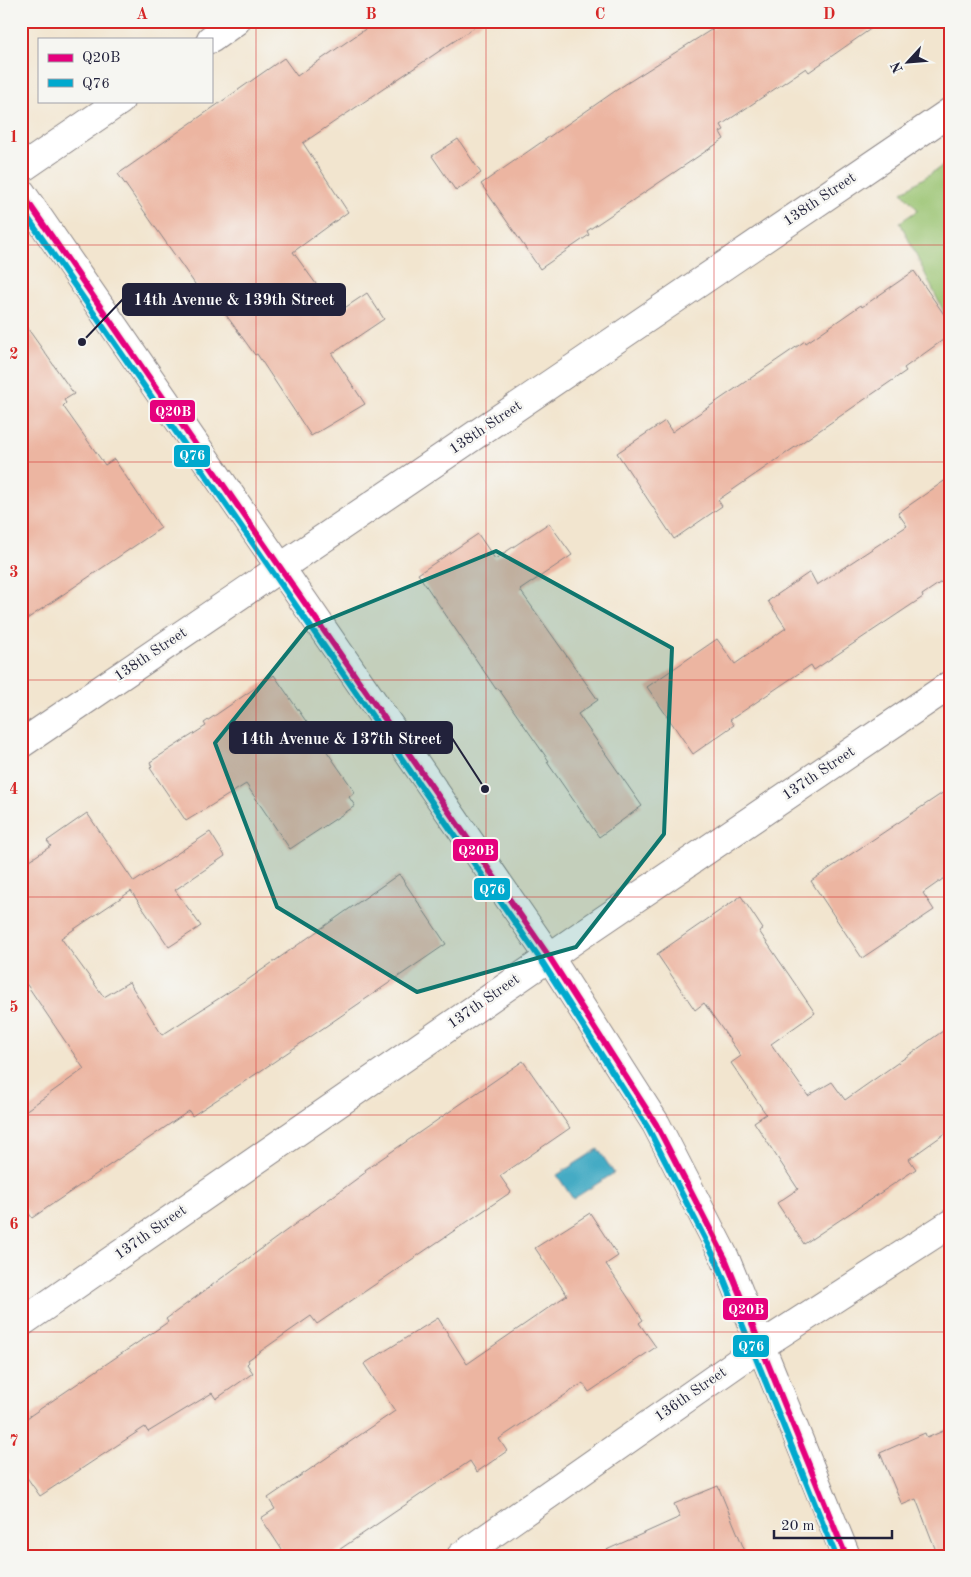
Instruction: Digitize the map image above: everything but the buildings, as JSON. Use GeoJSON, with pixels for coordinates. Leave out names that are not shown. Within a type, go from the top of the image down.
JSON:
{"type":"FeatureCollection","features":[{"type":"Feature","properties":{"kind":"street"},"geometry":{"type":"LineString","coordinates":[[212,38],[236,21]]}},
{"type":"Feature","properties":{"kind":"street"},"geometry":{"type":"LineString","coordinates":[[21,169],[119,102]]}},
{"type":"Feature","properties":{"kind":"street","name":"138th Street"},"geometry":{"type":"LineString","coordinates":[[21,744],[950,112]]}},
{"type":"Feature","properties":{"kind":"street"},"geometry":{"type":"LineString","coordinates":[[21,192],[550,958],[656,1124],[725,1258],[846,1556]]}},
{"type":"Feature","properties":{"kind":"street","name":"137th Street"},"geometry":{"type":"LineString","coordinates":[[21,1323],[950,685]]}},
{"type":"Feature","properties":{"kind":"street","name":"136th Street"},"geometry":{"type":"LineString","coordinates":[[461,1556],[761,1346],[950,1224]]}},
{"type":"Feature","properties":{"kind":"highlighted area"},"geometry":{"type":"Polygon","coordinates":[[[496,551],[672,648],[664,834],[576,947],[417,992],[277,907],[215,743],[307,628],[496,551]]]}},
{"type":"Feature","properties":{"kind":"green space"},"geometry":{"type":"Polygon","coordinates":[[[950,161],[950,325],[900,222],[918,210],[902,192],[950,161]]]}},
{"type":"Feature","properties":{"kind":"water"},"geometry":{"type":"Polygon","coordinates":[[[598,1149],[614,1173],[573,1199],[557,1175],[598,1149]]]}},
{"type":"Feature","properties":{"kind":"transit line","name":"Q20B"},"geometry":{"type":"LineString","coordinates":[[21,192],[550,958],[656,1124],[725,1258],[846,1556]]}},
{"type":"Feature","properties":{"kind":"transit line","name":"Q76"},"geometry":{"type":"LineString","coordinates":[[21,208],[543,963],[648,1128],[717,1262],[836,1556]]}},
{"type":"Feature","properties":{"kind":"place","name":"14th Avenue & 139th Street"},"geometry":{"type":"Point","coordinates":[82,342]}},
{"type":"Feature","properties":{"kind":"place","name":"14th Avenue & 137th Street"},"geometry":{"type":"Point","coordinates":[485,789]}}]}
